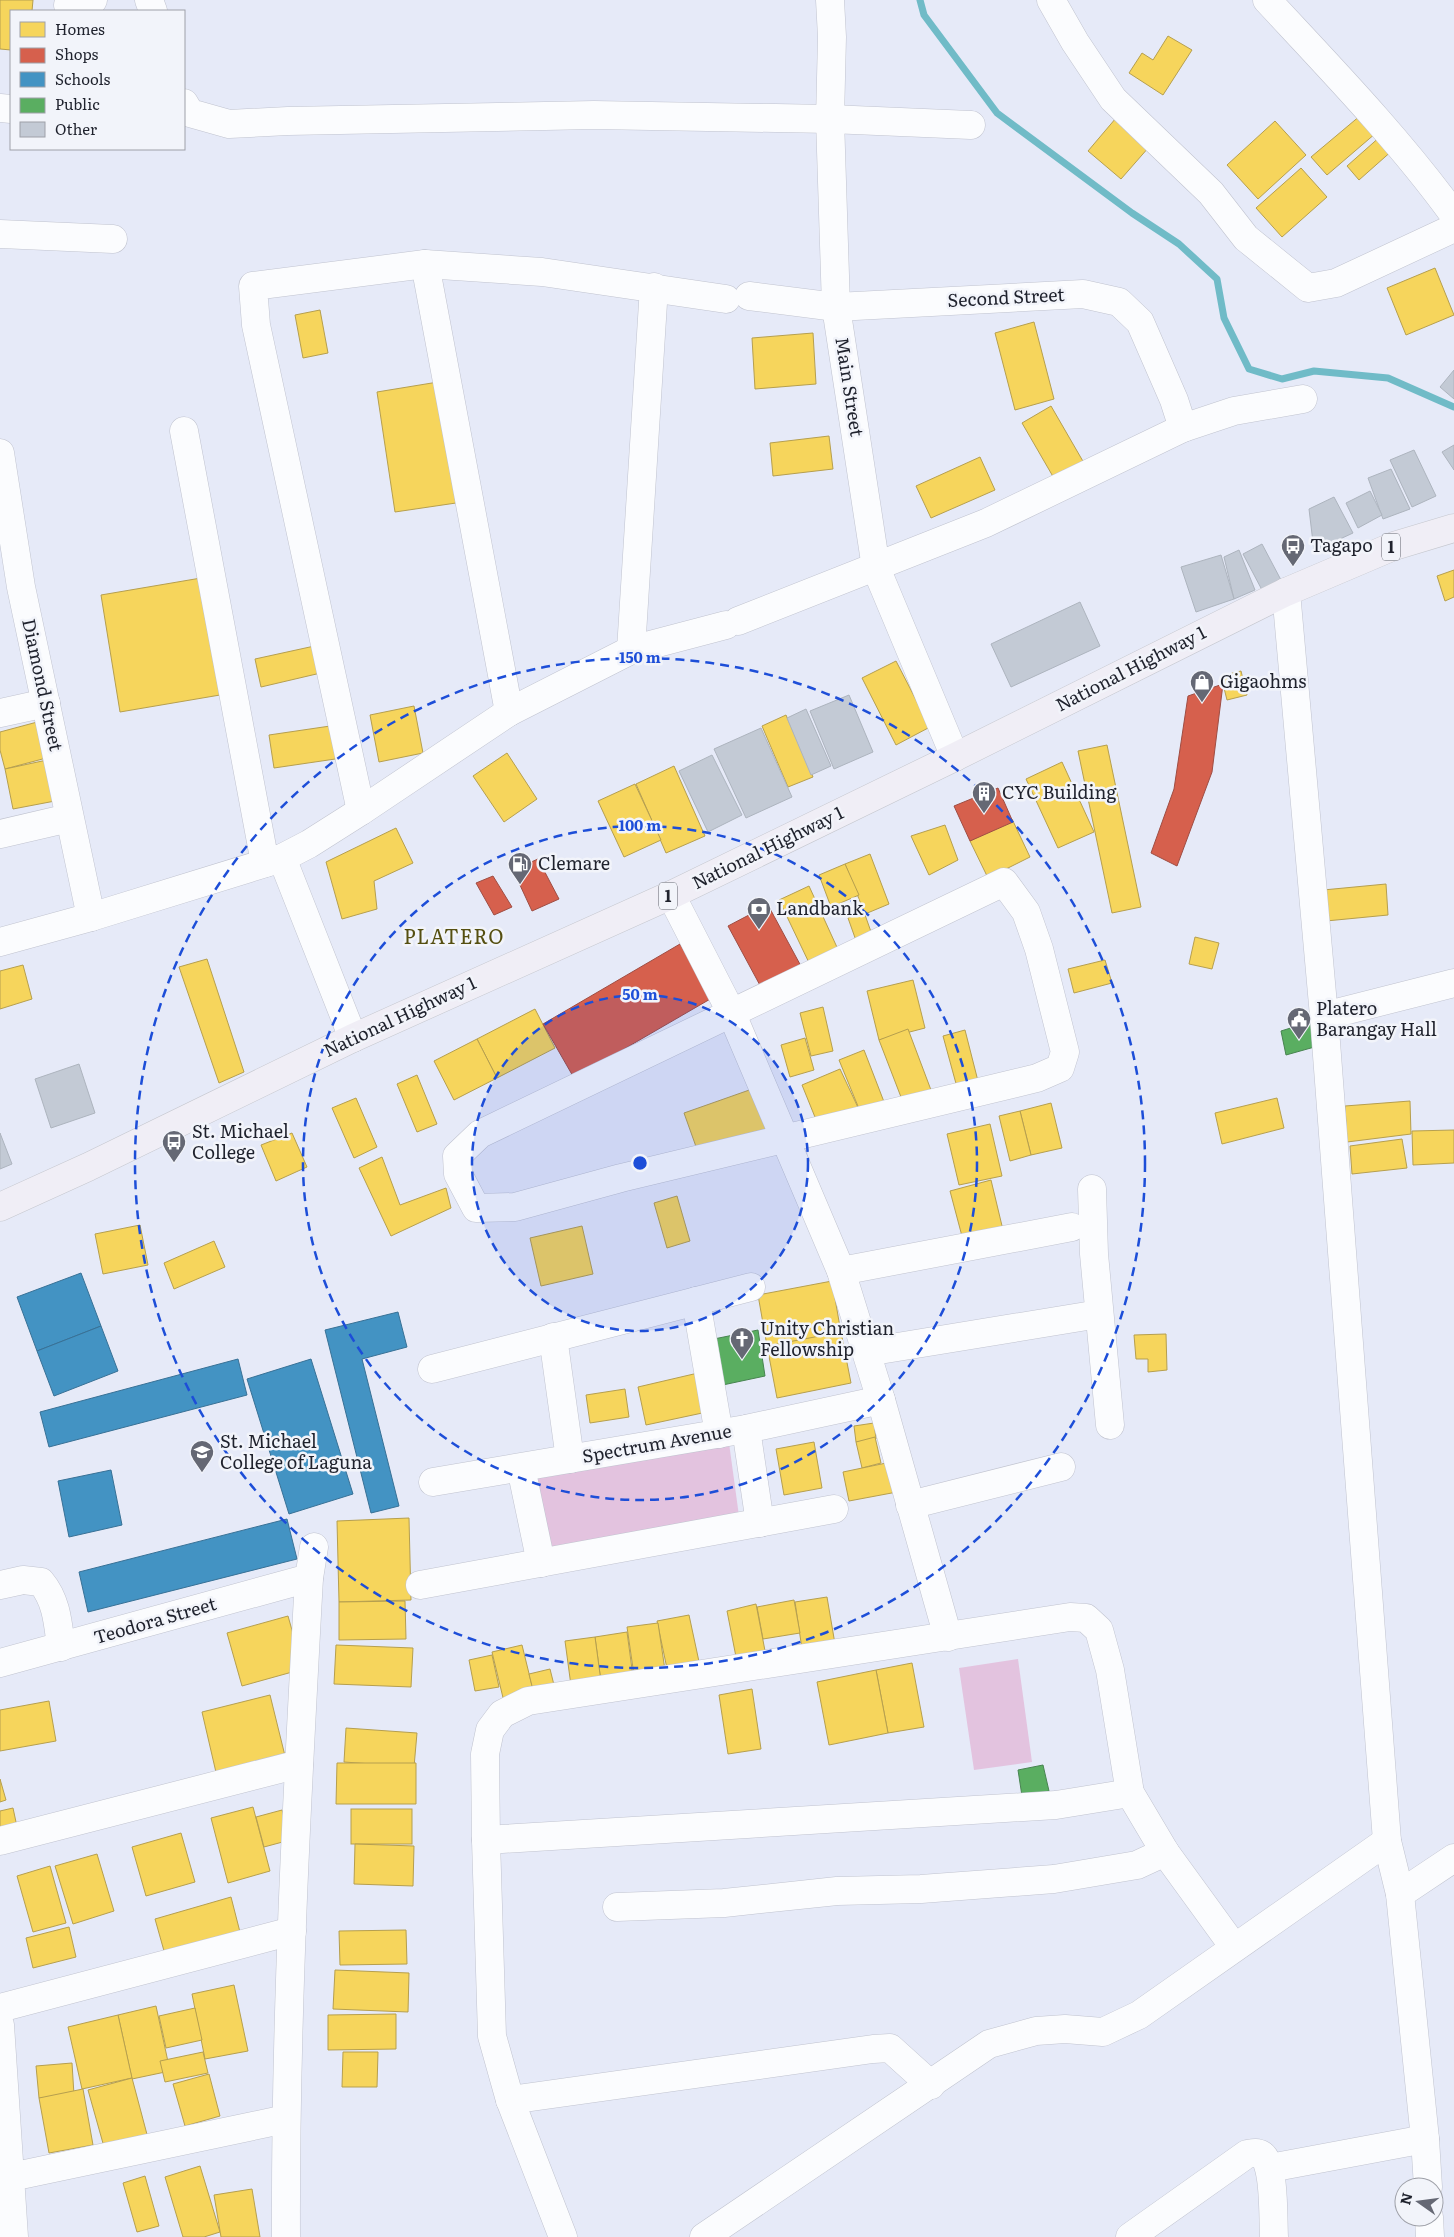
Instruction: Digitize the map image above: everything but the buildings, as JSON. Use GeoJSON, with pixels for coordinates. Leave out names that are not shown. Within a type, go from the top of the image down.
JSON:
{"type":"FeatureCollection","features":[{"type":"Feature","properties":{"kind":"highway","name":"National Highway 1"},"geometry":{"type":"LineString","coordinates":[[0,1207],[88,1167],[353,1038],[671,895],[955,757],[1286,592],[1394,546],[1454,528]]}},
{"type":"Feature","properties":{"kind":"street","name":"Main Street"},"geometry":{"type":"LineString","coordinates":[[830,0],[832,37],[830,119],[836,307],[876,568],[955,757]]}},
{"type":"Feature","properties":{"kind":"street"},"geometry":{"type":"LineString","coordinates":[[1051,0],[1075,42],[1113,99],[1211,193],[1246,238],[1308,288],[1336,282],[1454,228]]}},
{"type":"Feature","properties":{"kind":"street"},"geometry":{"type":"LineString","coordinates":[[1267,0],[1424,173],[1454,215]]}},
{"type":"Feature","properties":{"kind":"street"},"geometry":{"type":"LineString","coordinates":[[185,104],[190,112],[230,124],[288,121],[594,115],[830,119],[971,125]]}},
{"type":"Feature","properties":{"kind":"street"},"geometry":{"type":"LineString","coordinates":[[0,234],[113,239]]}},
{"type":"Feature","properties":{"kind":"street"},"geometry":{"type":"LineString","coordinates":[[425,264],[509,712]]}},
{"type":"Feature","properties":{"kind":"street","name":"Second Street"},"geometry":{"type":"LineString","coordinates":[[361,811],[256,325],[253,286],[425,264],[542,272],[738,298],[836,307],[1083,294],[1119,302],[1140,322],[1174,400],[1183,428]]}},
{"type":"Feature","properties":{"kind":"street"},"geometry":{"type":"LineString","coordinates":[[631,650],[654,288]]}},
{"type":"Feature","properties":{"kind":"street"},"geometry":{"type":"LineString","coordinates":[[0,942],[91,917],[273,860],[309,844],[509,712],[631,650],[732,623],[876,568],[986,523],[1183,428],[1234,412],[1303,399]]}},
{"type":"Feature","properties":{"kind":"street"},"geometry":{"type":"LineString","coordinates":[[184,431],[273,860],[353,1038]]}},
{"type":"Feature","properties":{"kind":"street","name":"Diamond Street"},"geometry":{"type":"LineString","coordinates":[[1,466],[11,590],[46,703],[91,917]]}},
{"type":"Feature","properties":{"kind":"street"},"geometry":{"type":"LineString","coordinates":[[1286,592],[1324,1016],[1387,1841],[1400,1894],[1427,2177]]}},
{"type":"Feature","properties":{"kind":"street"},"geometry":{"type":"LineString","coordinates":[[0,713],[46,703]]}},
{"type":"Feature","properties":{"kind":"street"},"geometry":{"type":"LineString","coordinates":[[0,834],[69,818]]}},
{"type":"Feature","properties":{"kind":"street"},"geometry":{"type":"LineString","coordinates":[[1004,882],[1026,912],[1038,949],[1065,1052],[1060,1068],[1037,1078],[621,1178],[515,1207],[476,1208],[458,1174],[457,1156],[480,1134],[731,1012],[1004,882]]}},
{"type":"Feature","properties":{"kind":"street"},"geometry":{"type":"LineString","coordinates":[[671,895],[731,1012],[841,1271],[867,1352],[948,1637]]}},
{"type":"Feature","properties":{"kind":"street"},"geometry":{"type":"LineString","coordinates":[[1324,1016],[1454,983]]}},
{"type":"Feature","properties":{"kind":"street"},"geometry":{"type":"LineString","coordinates":[[1092,1189],[1099,1314],[1110,1425]]}},
{"type":"Feature","properties":{"kind":"street"},"geometry":{"type":"LineString","coordinates":[[841,1271],[1072,1228]]}},
{"type":"Feature","properties":{"kind":"street"},"geometry":{"type":"LineString","coordinates":[[432,1369],[750,1287]]}},
{"type":"Feature","properties":{"kind":"street"},"geometry":{"type":"LineString","coordinates":[[696,1301],[719,1434]]}},
{"type":"Feature","properties":{"kind":"street"},"geometry":{"type":"LineString","coordinates":[[867,1352],[1099,1314]]}},
{"type":"Feature","properties":{"kind":"street"},"geometry":{"type":"LineString","coordinates":[[553,1337],[570,1459]]}},
{"type":"Feature","properties":{"kind":"street","name":"Spectrum Avenue"},"geometry":{"type":"LineString","coordinates":[[433,1482],[719,1434],[881,1400]]}},
{"type":"Feature","properties":{"kind":"street"},"geometry":{"type":"LineString","coordinates":[[746,1429],[760,1523]]}},
{"type":"Feature","properties":{"kind":"street"},"geometry":{"type":"LineString","coordinates":[[910,1504],[1061,1467]]}},
{"type":"Feature","properties":{"kind":"street"},"geometry":{"type":"LineString","coordinates":[[521,1468],[541,1563]]}},
{"type":"Feature","properties":{"kind":"street"},"geometry":{"type":"LineString","coordinates":[[420,1585],[834,1509]]}},
{"type":"Feature","properties":{"kind":"street"},"geometry":{"type":"LineString","coordinates":[[286,2237],[286,2119],[292,1931],[309,1578],[314,1547]]}},
{"type":"Feature","properties":{"kind":"street","name":"Teodora Street"},"geometry":{"type":"LineString","coordinates":[[0,1663],[309,1578]]}},
{"type":"Feature","properties":{"kind":"street"},"geometry":{"type":"LineString","coordinates":[[0,1585],[23,1580],[41,1582],[49,1592],[55,1607],[61,1647]]}},
{"type":"Feature","properties":{"kind":"street"},"geometry":{"type":"LineString","coordinates":[[563,2237],[510,2100],[492,2036],[485,1754],[490,1730],[502,1714],[528,1701],[1070,1617],[1086,1618],[1099,1630],[1110,1670],[1130,1793],[1165,1852],[1234,1947]]}},
{"type":"Feature","properties":{"kind":"street"},"geometry":{"type":"LineString","coordinates":[[0,1841],[299,1764]]}},
{"type":"Feature","properties":{"kind":"street"},"geometry":{"type":"LineString","coordinates":[[486,1840],[1056,1805],[1130,1793]]}},
{"type":"Feature","properties":{"kind":"street"},"geometry":{"type":"LineString","coordinates":[[704,2237],[989,2044],[1036,2031],[1065,2029],[1103,2032],[1139,2015],[1387,1841]]}},
{"type":"Feature","properties":{"kind":"street"},"geometry":{"type":"LineString","coordinates":[[616,1907],[724,1903],[837,1892],[921,1889],[1054,1879],[1137,1865],[1165,1852]]}},
{"type":"Feature","properties":{"kind":"street"},"geometry":{"type":"LineString","coordinates":[[1400,1894],[1454,1858]]}},
{"type":"Feature","properties":{"kind":"street"},"geometry":{"type":"LineString","coordinates":[[0,2008],[292,1931]]}},
{"type":"Feature","properties":{"kind":"street"},"geometry":{"type":"LineString","coordinates":[[0,2025],[14,2237]]}},
{"type":"Feature","properties":{"kind":"street"},"geometry":{"type":"LineString","coordinates":[[510,2100],[873,2048],[890,2048],[931,2085]]}},
{"type":"Feature","properties":{"kind":"street"},"geometry":{"type":"LineString","coordinates":[[11,2177],[286,2119]]}},
{"type":"Feature","properties":{"kind":"street"},"geometry":{"type":"LineString","coordinates":[[1270,2168],[1425,2139]]}},
{"type":"Feature","properties":{"kind":"street"},"geometry":{"type":"LineString","coordinates":[[1130,2237],[1247,2154],[1256,2152],[1264,2156],[1270,2168],[1274,2237]]}},
{"type":"Feature","properties":{"kind":"shaded area"},"geometry":{"type":"Polygon","coordinates":[[[729,1443],[739,1516],[542,1554],[529,1478],[729,1443]]]}},
{"type":"Feature","properties":{"kind":"shaded area"},"geometry":{"type":"Polygon","coordinates":[[[1018,1659],[1032,1762],[974,1770],[959,1668],[1018,1659]]]}},
{"type":"Feature","properties":{"kind":"waterway"},"geometry":{"type":"LineString","coordinates":[[920,0],[924,15],[997,113],[1132,213],[1179,244],[1217,279],[1224,318],[1249,369],[1282,379],[1314,371],[1388,378],[1454,407]]}},
{"type":"Feature","properties":{"kind":"place","name":"Tagapo"},"geometry":{"type":"Point","coordinates":[1293,567]}},
{"type":"Feature","properties":{"kind":"place","name":"Gigaohms"},"geometry":{"type":"Point","coordinates":[1202,703]}},
{"type":"Feature","properties":{"kind":"place","name":"CYC Building"},"geometry":{"type":"Point","coordinates":[984,814]}},
{"type":"Feature","properties":{"kind":"place","name":"Clemare"},"geometry":{"type":"Point","coordinates":[520,885]}},
{"type":"Feature","properties":{"kind":"place","name":"Landbank"},"geometry":{"type":"Point","coordinates":[759,930]}},
{"type":"Feature","properties":{"kind":"place","name":"Platero Barangay Hall"},"geometry":{"type":"Point","coordinates":[1299,1040]}},
{"type":"Feature","properties":{"kind":"place","name":"St. Michael College"},"geometry":{"type":"Point","coordinates":[174,1163]}},
{"type":"Feature","properties":{"kind":"place","name":"Unity Christian Fellowship"},"geometry":{"type":"Point","coordinates":[742,1360]}},
{"type":"Feature","properties":{"kind":"place","name":"St. Michael College of Laguna"},"geometry":{"type":"Point","coordinates":[202,1473]}},
{"type":"Feature","properties":{"kind":"district","name":"PLATERO"},"geometry":{"type":"Point","coordinates":[454,937]}}]}
